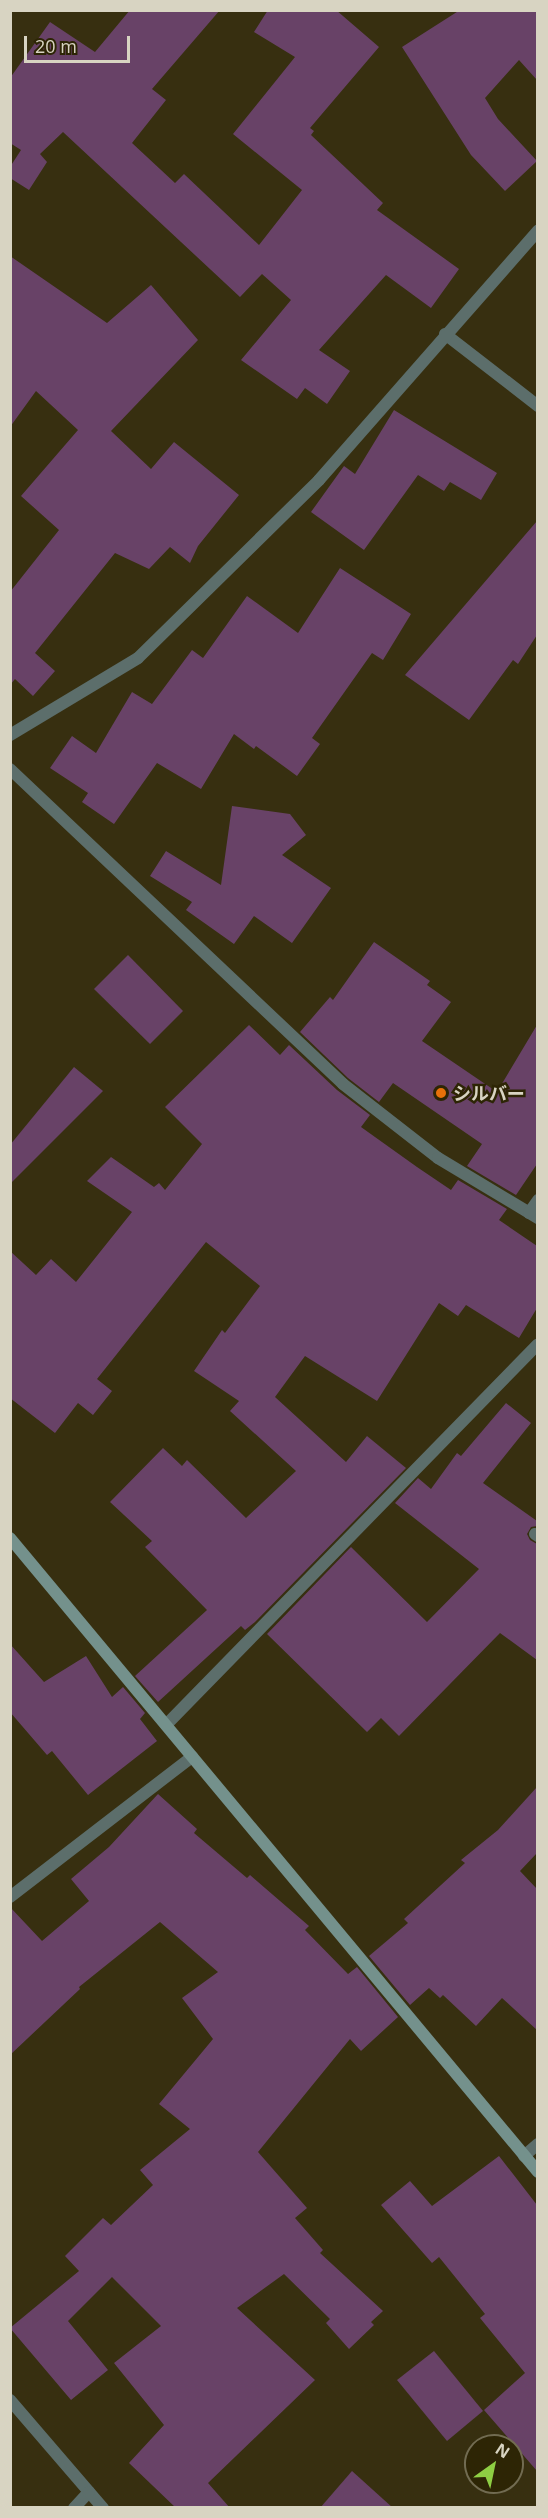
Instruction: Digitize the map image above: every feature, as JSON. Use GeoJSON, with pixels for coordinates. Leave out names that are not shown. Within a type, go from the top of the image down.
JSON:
{"type":"FeatureCollection","features":[{"type":"Feature","properties":{"kind":"street"},"geometry":{"type":"LineString","coordinates":[[10,735],[138,658],[319,480],[537,231]]}},
{"type":"Feature","properties":{"kind":"street"},"geometry":{"type":"LineString","coordinates":[[445,334],[537,406]]}},
{"type":"Feature","properties":{"kind":"street"},"geometry":{"type":"LineString","coordinates":[[10,769],[343,1084],[438,1158],[533,1216],[537,1200]]}},
{"type":"Feature","properties":{"kind":"street"},"geometry":{"type":"LineString","coordinates":[[166,1725],[537,1344]]}},
{"type":"Feature","properties":{"kind":"street"},"geometry":{"type":"LineString","coordinates":[[10,1538],[537,2172]]}},
{"type":"Feature","properties":{"kind":"street"},"geometry":{"type":"LineString","coordinates":[[10,1897],[192,1757]]}},
{"type":"Feature","properties":{"kind":"street"},"geometry":{"type":"LineString","coordinates":[[524,2156],[537,2144]]}},
{"type":"Feature","properties":{"kind":"street"},"geometry":{"type":"LineString","coordinates":[[10,2400],[103,2508]]}},
{"type":"Feature","properties":{"kind":"street"},"geometry":{"type":"LineString","coordinates":[[74,2508],[89,2492]]}},
{"type":"Feature","properties":{"kind":"building"},"geometry":{"type":"Polygon","coordinates":[[[130,10],[220,10],[152,89],[166,100],[132,143],[175,183],[184,174],[259,245],[302,190],[233,134],[295,57],[254,32],[268,10],[336,10],[379,47],[310,128],[314,131],[311,135],[383,203],[377,210],[459,269],[431,308],[386,275],[319,350],[350,371],[327,404],[305,388],[297,399],[241,360],[291,300],[262,274],[240,297],[63,132],[40,154],[47,162],[29,190],[10,178],[10,167],[21,150],[10,143],[10,78],[50,22],[95,52],[130,10]]]}},
{"type":"Feature","properties":{"kind":"building"},"geometry":{"type":"Polygon","coordinates":[[[460,10],[537,10],[537,80],[519,60],[485,98],[498,119],[537,161],[505,191],[471,155],[402,47],[460,10]]]}},
{"type":"Feature","properties":{"kind":"building"},"geometry":{"type":"Polygon","coordinates":[[[10,256],[107,323],[151,285],[198,340],[111,431],[151,469],[174,442],[239,495],[198,546],[190,563],[170,547],[149,569],[115,553],[35,653],[55,671],[33,696],[15,679],[10,685],[10,592],[59,530],[21,496],[78,430],[36,391],[10,427],[10,256]]]}},
{"type":"Feature","properties":{"kind":"building"},"geometry":{"type":"Polygon","coordinates":[[[394,410],[497,473],[481,500],[450,482],[444,491],[418,475],[364,550],[311,512],[344,466],[355,474],[394,410]]]}},
{"type":"Feature","properties":{"kind":"building"},"geometry":{"type":"Polygon","coordinates":[[[537,521],[537,635],[518,664],[513,660],[469,720],[405,675],[537,521]]]}},
{"type":"Feature","properties":{"kind":"building"},"geometry":{"type":"Polygon","coordinates":[[[340,568],[411,614],[383,660],[372,653],[312,738],[320,744],[297,776],[256,746],[254,749],[234,734],[201,789],[157,763],[114,824],[82,802],[88,793],[50,768],[72,736],[96,753],[132,692],[152,704],[192,650],[203,658],[247,596],[298,633],[340,568]]]}},
{"type":"Feature","properties":{"kind":"building"},"geometry":{"type":"Polygon","coordinates":[[[232,806],[290,814],[306,835],[282,855],[331,888],[292,943],[254,916],[234,944],[186,910],[192,902],[150,876],[166,851],[221,885],[232,806]]]}},
{"type":"Feature","properties":{"kind":"building"},"geometry":{"type":"Polygon","coordinates":[[[374,942],[430,981],[427,985],[451,1002],[422,1041],[497,1092],[537,1025],[537,1164],[516,1195],[467,1166],[482,1144],[393,1083],[379,1102],[348,1078],[300,1032],[330,997],[333,1000],[374,942]]]}},
{"type":"Feature","properties":{"kind":"building"},"geometry":{"type":"Polygon","coordinates":[[[128,955],[183,1011],[150,1044],[94,989],[128,955]]]}},
{"type":"Feature","properties":{"kind":"building"},"geometry":{"type":"Polygon","coordinates":[[[249,1025],[280,1055],[289,1045],[337,1090],[370,1115],[361,1127],[417,1167],[451,1190],[458,1180],[507,1209],[499,1220],[537,1246],[537,1308],[519,1338],[466,1305],[458,1316],[439,1303],[377,1401],[305,1356],[275,1397],[346,1462],[367,1436],[406,1468],[255,1622],[245,1630],[241,1626],[158,1702],[135,1676],[207,1610],[145,1547],[152,1541],[110,1502],[163,1448],[182,1466],[187,1460],[246,1518],[296,1471],[230,1411],[239,1401],[194,1371],[222,1330],[225,1333],[260,1286],[206,1242],[97,1379],[112,1391],[93,1415],[78,1403],[55,1433],[10,1398],[10,1251],[36,1275],[51,1259],[76,1282],[132,1212],[87,1181],[111,1157],[154,1187],[159,1183],[165,1190],[202,1144],[165,1107],[249,1025]]]}},
{"type":"Feature","properties":{"kind":"building"},"geometry":{"type":"Polygon","coordinates":[[[74,1067],[103,1091],[10,1184],[10,1145],[74,1067]]]}},
{"type":"Feature","properties":{"kind":"building"},"geometry":{"type":"Polygon","coordinates":[[[506,1403],[531,1423],[483,1483],[537,1521],[537,1526],[531,1527],[527,1534],[530,1540],[537,1544],[537,1660],[500,1633],[399,1736],[381,1718],[367,1732],[267,1634],[351,1547],[427,1622],[479,1569],[395,1503],[418,1478],[431,1489],[457,1453],[461,1456],[506,1403]]]}},
{"type":"Feature","properties":{"kind":"building"},"geometry":{"type":"Polygon","coordinates":[[[10,1644],[44,1682],[86,1656],[112,1697],[123,1687],[145,1713],[140,1719],[157,1741],[88,1795],[52,1751],[47,1755],[10,1712],[10,1644]]]}},
{"type":"Feature","properties":{"kind":"building"},"geometry":{"type":"Polygon","coordinates":[[[537,1787],[537,1853],[520,1871],[537,1889],[537,2030],[502,1998],[476,2026],[443,1995],[440,1998],[429,1988],[410,2005],[369,1956],[408,1923],[404,1919],[465,1863],[461,1860],[498,1830],[537,1787]]]}},
{"type":"Feature","properties":{"kind":"building"},"geometry":{"type":"Polygon","coordinates":[[[158,1794],[197,1829],[194,1833],[247,1878],[250,1875],[309,1926],[305,1930],[348,1974],[357,1967],[398,2017],[361,2051],[350,2039],[258,2152],[307,2208],[295,2218],[323,2250],[320,2253],[383,2311],[371,2322],[374,2325],[349,2349],[326,2323],[330,2319],[284,2274],[237,2308],[315,2380],[208,2483],[230,2508],[176,2508],[129,2463],[164,2425],[114,2363],[161,2326],[112,2277],[68,2321],[108,2370],[71,2400],[10,2328],[79,2271],[65,2256],[103,2218],[111,2225],[153,2185],[140,2170],[190,2129],[159,2104],[213,2039],[182,1998],[218,1972],[160,1922],[79,1987],[80,1989],[10,2055],[10,1907],[42,1941],[89,1901],[71,1879],[109,1847],[158,1794]]]}},
{"type":"Feature","properties":{"kind":"building"},"geometry":{"type":"Polygon","coordinates":[[[499,2156],[537,2205],[537,2471],[524,2456],[524,2434],[505,2434],[484,2410],[525,2373],[480,2318],[485,2314],[439,2257],[432,2263],[381,2205],[410,2181],[432,2206],[499,2156]]]}},
{"type":"Feature","properties":{"kind":"building"},"geometry":{"type":"Polygon","coordinates":[[[434,2351],[483,2411],[447,2441],[397,2380],[434,2351]]]}},
{"type":"Feature","properties":{"kind":"building"},"geometry":{"type":"Polygon","coordinates":[[[352,2471],[393,2508],[320,2508],[352,2471]]]}},
{"type":"Feature","properties":{"kind":"place","name":"シルバー"},"geometry":{"type":"Point","coordinates":[441,1093]}}]}
